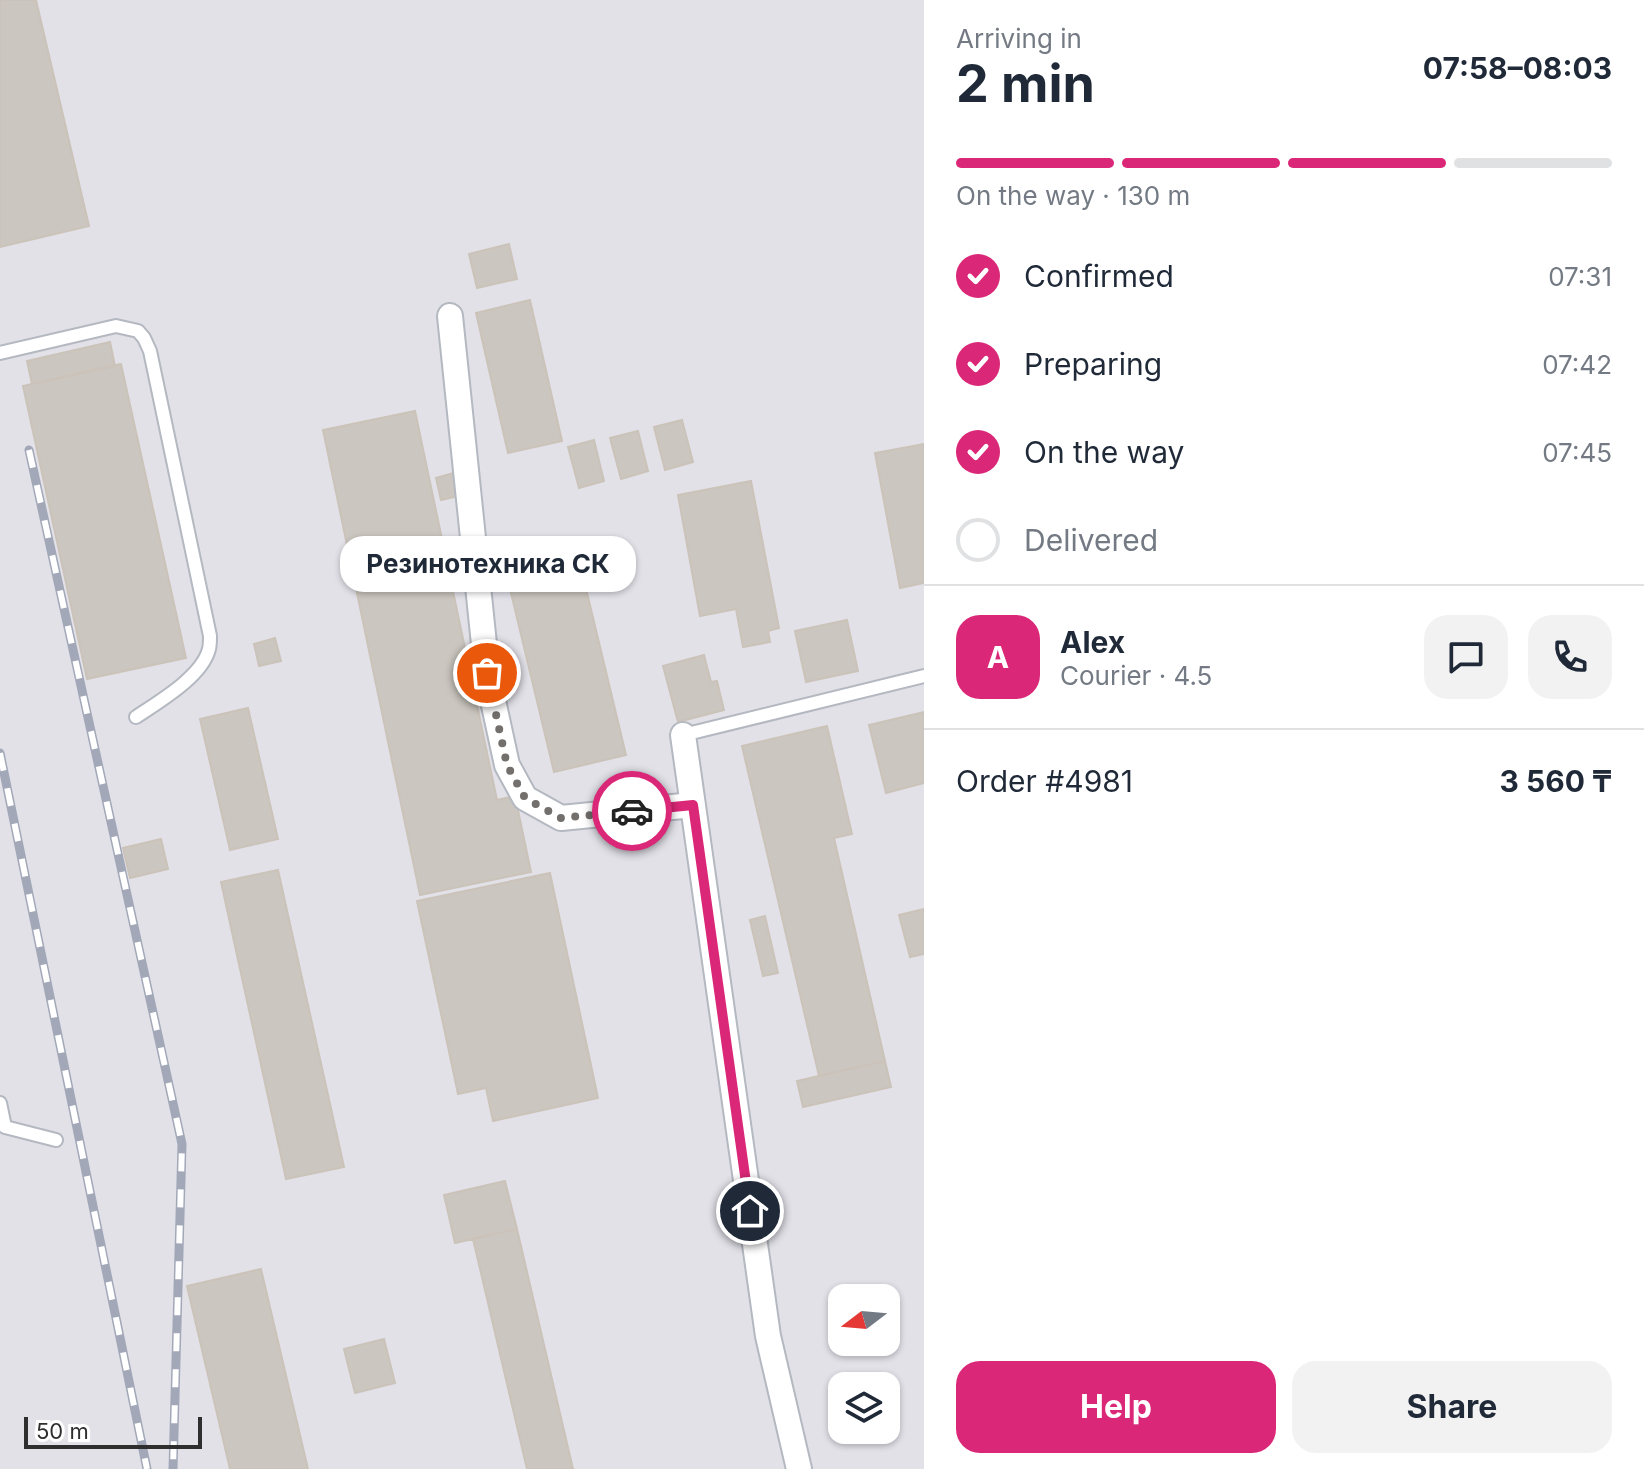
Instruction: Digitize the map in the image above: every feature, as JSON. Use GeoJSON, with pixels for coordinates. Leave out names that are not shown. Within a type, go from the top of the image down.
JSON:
{"type":"FeatureCollection","features":[{"type":"Feature","properties":{"kind":"street"},"geometry":{"type":"LineString","coordinates":[[450,316],[487,673],[507,765],[525,798],[561,818],[693,805]]}},
{"type":"Feature","properties":{"kind":"street"},"geometry":{"type":"LineString","coordinates":[[683,735],[768,1336],[799,1469]]}},
{"type":"Feature","properties":{"kind":"lane"},"geometry":{"type":"LineString","coordinates":[[0,353],[116,326],[138,331],[150,351],[210,636],[209,650],[185,683],[136,717]]}},
{"type":"Feature","properties":{"kind":"lane"},"geometry":{"type":"LineString","coordinates":[[683,735],[924,676]]}},
{"type":"Feature","properties":{"kind":"lane"},"geometry":{"type":"LineString","coordinates":[[0,1103],[5,1127],[56,1140]]}},
{"type":"Feature","properties":{"kind":"shaded area"},"geometry":{"type":"Polygon","coordinates":[[[0,0],[924,0],[924,1469],[0,1469],[0,0]]]}},
{"type":"Feature","properties":{"kind":"building"},"geometry":{"type":"Polygon","coordinates":[[[0,0],[36,0],[89,226],[0,247],[0,0]]]}},
{"type":"Feature","properties":{"kind":"building"},"geometry":{"type":"Polygon","coordinates":[[[509,244],[517,279],[477,288],[469,254],[509,244]]]}},
{"type":"Feature","properties":{"kind":"building"},"geometry":{"type":"Polygon","coordinates":[[[530,300],[562,441],[508,453],[476,313],[530,300]]]}},
{"type":"Feature","properties":{"kind":"building"},"geometry":{"type":"Polygon","coordinates":[[[110,342],[115,366],[32,384],[27,361],[110,342]]]}},
{"type":"Feature","properties":{"kind":"building"},"geometry":{"type":"Polygon","coordinates":[[[121,364],[186,658],[87,679],[23,386],[121,364]]]}},
{"type":"Feature","properties":{"kind":"building"},"geometry":{"type":"Polygon","coordinates":[[[415,411],[497,800],[515,796],[531,872],[420,895],[323,430],[415,411]]]}},
{"type":"Feature","properties":{"kind":"building"},"geometry":{"type":"Polygon","coordinates":[[[682,420],[693,462],[665,470],[654,427],[682,420]]]}},
{"type":"Feature","properties":{"kind":"building"},"geometry":{"type":"Polygon","coordinates":[[[638,431],[648,471],[621,479],[610,438],[638,431]]]}},
{"type":"Feature","properties":{"kind":"building"},"geometry":{"type":"Polygon","coordinates":[[[594,440],[604,481],[579,488],[568,447],[594,440]]]}},
{"type":"Feature","properties":{"kind":"building"},"geometry":{"type":"Polygon","coordinates":[[[924,444],[924,583],[900,588],[875,453],[924,444]]]}},
{"type":"Feature","properties":{"kind":"building"},"geometry":{"type":"Polygon","coordinates":[[[457,472],[463,495],[441,500],[436,478],[457,472]]]}},
{"type":"Feature","properties":{"kind":"building"},"geometry":{"type":"Polygon","coordinates":[[[751,481],[779,628],[768,631],[770,642],[743,647],[736,609],[700,616],[678,495],[751,481]]]}},
{"type":"Feature","properties":{"kind":"building"},"geometry":{"type":"Polygon","coordinates":[[[577,551],[626,755],[554,772],[505,568],[577,551]]]}},
{"type":"Feature","properties":{"kind":"building"},"geometry":{"type":"Polygon","coordinates":[[[847,620],[858,671],[806,682],[795,631],[847,620]]]}},
{"type":"Feature","properties":{"kind":"building"},"geometry":{"type":"Polygon","coordinates":[[[275,638],[281,661],[259,666],[254,644],[275,638]]]}},
{"type":"Feature","properties":{"kind":"building"},"geometry":{"type":"Polygon","coordinates":[[[704,655],[711,682],[717,681],[724,710],[678,722],[663,666],[704,655]]]}},
{"type":"Feature","properties":{"kind":"building"},"geometry":{"type":"Polygon","coordinates":[[[248,708],[278,839],[230,850],[200,719],[248,708]]]}},
{"type":"Feature","properties":{"kind":"building"},"geometry":{"type":"Polygon","coordinates":[[[924,712],[924,783],[886,793],[869,725],[924,712]]]}},
{"type":"Feature","properties":{"kind":"building"},"geometry":{"type":"Polygon","coordinates":[[[827,726],[852,834],[834,838],[885,1061],[819,1076],[742,746],[827,726]]]}},
{"type":"Feature","properties":{"kind":"building"},"geometry":{"type":"Polygon","coordinates":[[[161,839],[168,869],[130,878],[123,848],[161,839]]]}},
{"type":"Feature","properties":{"kind":"building"},"geometry":{"type":"Polygon","coordinates":[[[278,870],[344,1167],[286,1179],[221,882],[278,870]]]}},
{"type":"Feature","properties":{"kind":"building"},"geometry":{"type":"Polygon","coordinates":[[[550,873],[598,1098],[493,1121],[486,1088],[458,1094],[417,901],[550,873]]]}},
{"type":"Feature","properties":{"kind":"building"},"geometry":{"type":"Polygon","coordinates":[[[924,909],[924,954],[910,957],[899,915],[924,909]]]}},
{"type":"Feature","properties":{"kind":"building"},"geometry":{"type":"Polygon","coordinates":[[[765,916],[778,973],[763,976],[750,920],[765,916]]]}},
{"type":"Feature","properties":{"kind":"building"},"geometry":{"type":"Polygon","coordinates":[[[885,1061],[891,1087],[803,1107],[797,1081],[885,1061]]]}},
{"type":"Feature","properties":{"kind":"building"},"geometry":{"type":"Polygon","coordinates":[[[505,1181],[517,1229],[455,1243],[444,1195],[505,1181]]]}},
{"type":"Feature","properties":{"kind":"building"},"geometry":{"type":"Polygon","coordinates":[[[517,1229],[573,1469],[527,1469],[473,1239],[517,1229]]]}},
{"type":"Feature","properties":{"kind":"building"},"geometry":{"type":"Polygon","coordinates":[[[261,1269],[308,1469],[230,1469],[187,1286],[261,1269]]]}},
{"type":"Feature","properties":{"kind":"building"},"geometry":{"type":"Polygon","coordinates":[[[384,1339],[395,1383],[355,1393],[344,1349],[384,1339]]]}},
{"type":"Feature","properties":{"kind":"railway"},"geometry":{"type":"LineString","coordinates":[[29,450],[182,1144],[173,1469]]}},
{"type":"Feature","properties":{"kind":"railway"},"geometry":{"type":"LineString","coordinates":[[0,753],[147,1469]]}},
{"type":"Feature","properties":{"kind":"way so far"},"geometry":{"type":"LineString","coordinates":[[487,673],[507,765],[525,798],[561,818],[632,811]]}},
{"type":"Feature","properties":{"kind":"place","name":"Резинотехника СК"},"geometry":{"type":"Point","coordinates":[487,673]}},
{"type":"Feature","properties":{"kind":"route"},"geometry":{"type":"LineString","coordinates":[[632,811],[693,805],[750,1211]]}}]}
